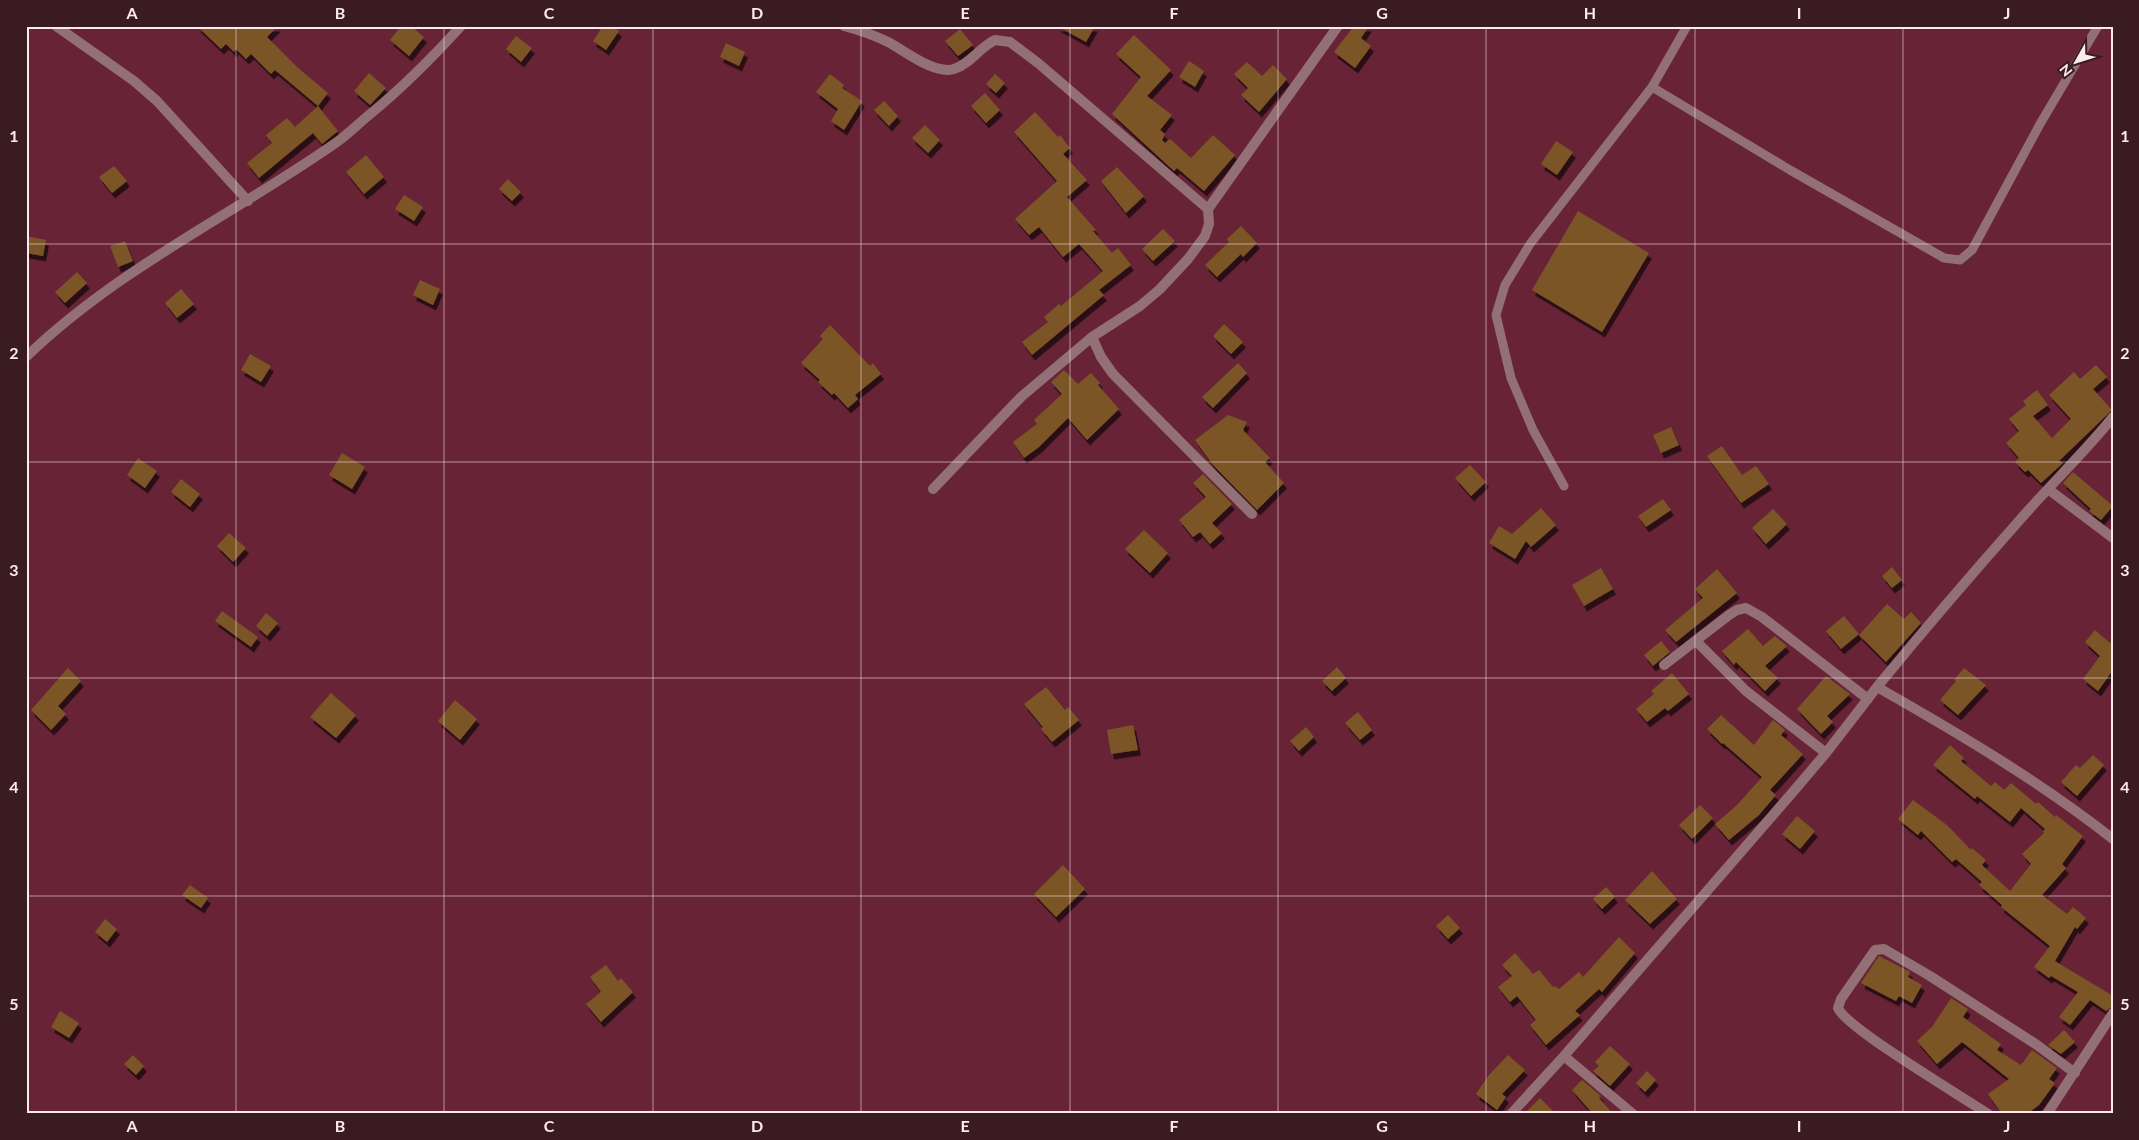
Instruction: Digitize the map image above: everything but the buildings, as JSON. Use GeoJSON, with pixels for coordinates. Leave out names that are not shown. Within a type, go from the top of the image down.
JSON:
{"type":"FeatureCollection","features":[{"type":"Feature","properties":{"kind":"street"},"geometry":{"type":"LineString","coordinates":[[56,26],[134,81],[157,100],[248,201]]}},
{"type":"Feature","properties":{"kind":"street"},"geometry":{"type":"LineString","coordinates":[[26,357],[81,309],[153,257],[248,201],[338,141],[424,66],[461,26]]}},
{"type":"Feature","properties":{"kind":"street"},"geometry":{"type":"LineString","coordinates":[[844,26],[887,42],[934,67],[945,70],[962,65],[994,40],[1010,42],[1038,63],[1208,209]]}},
{"type":"Feature","properties":{"kind":"street"},"geometry":{"type":"LineString","coordinates":[[933,489],[1021,397],[1092,337],[1140,306],[1160,289],[1188,259],[1206,236],[1209,224],[1208,209],[1338,26]]}},
{"type":"Feature","properties":{"kind":"street"},"geometry":{"type":"LineString","coordinates":[[1092,337],[1100,356],[1113,374],[1252,514]]}},
{"type":"Feature","properties":{"kind":"street"},"geometry":{"type":"LineString","coordinates":[[1510,1114],[1564,1056],[1826,753],[1941,609],[2048,489],[2080,458],[2113,417]]}},
{"type":"Feature","properties":{"kind":"street"},"geometry":{"type":"LineString","coordinates":[[2048,489],[2113,538]]}},
{"type":"Feature","properties":{"kind":"street"},"geometry":{"type":"LineString","coordinates":[[1664,665],[1736,610],[1746,608],[1762,617],[1868,699]]}},
{"type":"Feature","properties":{"kind":"street"},"geometry":{"type":"LineString","coordinates":[[1696,641],[1746,691],[1826,753]]}},
{"type":"Feature","properties":{"kind":"street"},"geometry":{"type":"LineString","coordinates":[[1877,687],[1965,738],[2027,778],[2113,839]]}},
{"type":"Feature","properties":{"kind":"street"},"geometry":{"type":"LineString","coordinates":[[1988,1114],[1902,1059],[1855,1026],[1839,1012],[1838,1005],[1841,999],[1875,950],[1884,949],[1930,976],[2037,1045],[2075,1073]]}},
{"type":"Feature","properties":{"kind":"street"},"geometry":{"type":"LineString","coordinates":[[2047,1114],[2113,1013]]}},
{"type":"Feature","properties":{"kind":"street"},"geometry":{"type":"LineString","coordinates":[[1564,1056],[1633,1114]]}},
{"type":"Feature","properties":{"kind":"lane"},"geometry":{"type":"LineString","coordinates":[[1564,486],[1533,430],[1511,378],[1496,315],[1505,285],[1530,244],[1652,87],[1687,26]]}},
{"type":"Feature","properties":{"kind":"lane"},"geometry":{"type":"LineString","coordinates":[[1652,87],[1790,170],[1944,258],[1960,260],[1972,250],[2040,124],[2098,26]]}}]}
